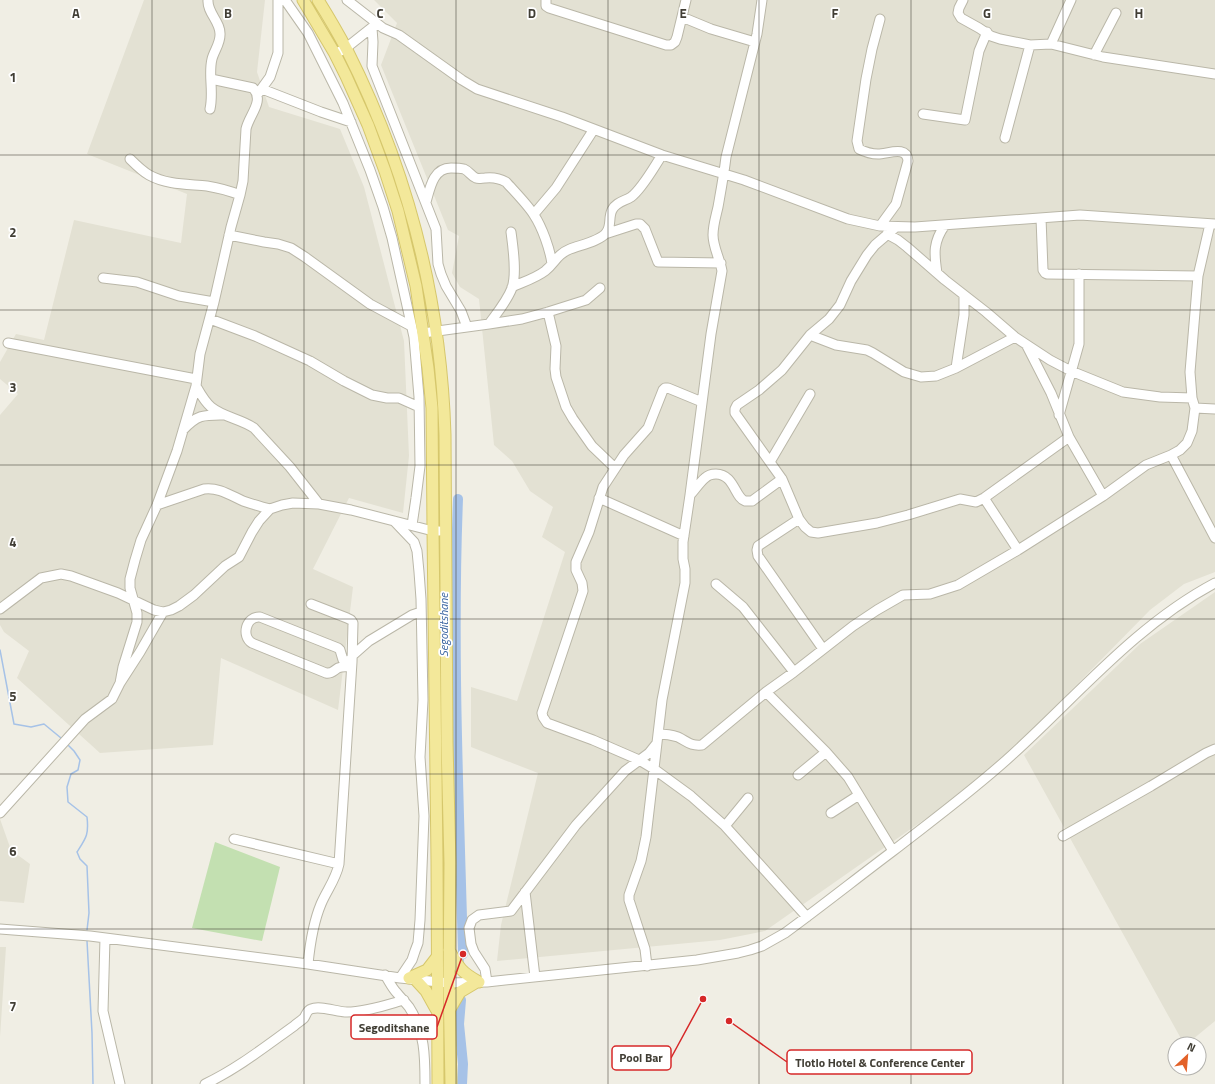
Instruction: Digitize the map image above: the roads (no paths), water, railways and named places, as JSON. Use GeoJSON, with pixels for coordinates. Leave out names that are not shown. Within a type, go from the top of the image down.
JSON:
{"type":"FeatureCollection","features":[{"type":"Feature","properties":{"kind":"main road"},"geometry":{"type":"LineString","coordinates":[[303,0],[335,54],[368,125],[392,192],[404,234],[416,286],[431,386],[438,957],[450,1010],[451,1084]]}},
{"type":"Feature","properties":{"kind":"main road"},"geometry":{"type":"LineString","coordinates":[[318,0],[346,48],[379,118],[390,146],[405,189],[423,257],[437,330],[445,409],[447,743],[450,863],[449,949],[437,1012],[438,1084]]}},
{"type":"Feature","properties":{"kind":"main road"},"geometry":{"type":"LineString","coordinates":[[433,484],[446,484]]}},
{"type":"Feature","properties":{"kind":"main road"},"geometry":{"type":"LineString","coordinates":[[449,949],[466,975],[480,982]]}},
{"type":"Feature","properties":{"kind":"main road"},"geometry":{"type":"LineString","coordinates":[[408,978],[427,970],[438,957]]}},
{"type":"Feature","properties":{"kind":"main road"},"geometry":{"type":"LineString","coordinates":[[408,978],[426,991],[437,1012]]}},
{"type":"Feature","properties":{"kind":"main road"},"geometry":{"type":"LineString","coordinates":[[450,1010],[460,992],[480,982]]}},
{"type":"Feature","properties":{"kind":"street"},"geometry":{"type":"LineString","coordinates":[[208,0],[210,12],[220,29],[219,41],[212,59],[212,99],[210,109]]}},
{"type":"Feature","properties":{"kind":"street"},"geometry":{"type":"LineString","coordinates":[[120,683],[137,622],[137,614],[132,601],[130,579],[141,540],[157,505],[177,451],[196,382],[200,354],[210,319],[243,181],[246,129],[257,105],[260,92],[270,77],[278,53],[278,0]]}},
{"type":"Feature","properties":{"kind":"street"},"geometry":{"type":"LineString","coordinates":[[285,0],[308,33],[339,94],[370,170],[392,238],[411,326],[416,363],[419,408],[420,466],[412,525]]}},
{"type":"Feature","properties":{"kind":"street"},"geometry":{"type":"LineString","coordinates":[[347,0],[374,26],[399,35],[469,85],[477,89],[594,129],[662,155],[744,180],[848,219],[880,226],[896,227],[915,227],[1080,215],[1212,224],[1198,276],[1190,372],[1192,398],[1195,408],[1192,432],[1187,443],[1180,450],[1146,465],[1103,496],[1018,550],[958,584],[938,593],[903,595],[876,610],[766,692],[702,745],[696,746],[688,744],[673,735],[658,738],[649,753],[625,770],[576,825],[511,911],[479,915],[470,923],[469,932],[471,944],[474,952],[485,969],[480,982]]}},
{"type":"Feature","properties":{"kind":"street"},"geometry":{"type":"LineString","coordinates":[[546,0],[546,6],[549,8],[666,45],[671,45],[675,42],[686,0]]}},
{"type":"Feature","properties":{"kind":"street"},"geometry":{"type":"LineString","coordinates":[[647,966],[645,949],[629,896],[641,860],[646,837],[664,684],[685,583],[685,569],[682,553],[684,536],[710,334],[721,283],[722,271],[713,234],[726,157],[757,34],[762,0]]}},
{"type":"Feature","properties":{"kind":"street"},"geometry":{"type":"LineString","coordinates":[[963,0],[958,13],[961,18],[996,38],[1030,45],[1052,44],[1094,55],[1215,74]]}},
{"type":"Feature","properties":{"kind":"street"},"geometry":{"type":"LineString","coordinates":[[1052,44],[1070,0]]}},
{"type":"Feature","properties":{"kind":"street"},"geometry":{"type":"LineString","coordinates":[[1094,55],[1116,13]]}},
{"type":"Feature","properties":{"kind":"street"},"geometry":{"type":"LineString","coordinates":[[682,18],[711,29],[755,42]]}},
{"type":"Feature","properties":{"kind":"street"},"geometry":{"type":"LineString","coordinates":[[880,19],[866,79],[857,141],[859,149],[865,152],[878,154],[901,151],[908,156],[908,161],[896,204],[880,226]]}},
{"type":"Feature","properties":{"kind":"street"},"geometry":{"type":"LineString","coordinates":[[335,54],[346,48],[374,26]]}},
{"type":"Feature","properties":{"kind":"street"},"geometry":{"type":"LineString","coordinates":[[374,26],[372,66],[436,229],[438,264],[441,274],[446,286],[461,311],[467,327]]}},
{"type":"Feature","properties":{"kind":"street"},"geometry":{"type":"LineString","coordinates":[[923,114],[965,120],[979,51],[987,32]]}},
{"type":"Feature","properties":{"kind":"street"},"geometry":{"type":"LineString","coordinates":[[1005,138],[1030,45]]}},
{"type":"Feature","properties":{"kind":"street"},"geometry":{"type":"LineString","coordinates":[[211,79],[248,86],[260,92],[351,122]]}},
{"type":"Feature","properties":{"kind":"street"},"geometry":{"type":"LineString","coordinates":[[534,214],[556,188],[594,129]]}},
{"type":"Feature","properties":{"kind":"street"},"geometry":{"type":"LineString","coordinates":[[605,234],[609,228],[612,210],[616,205],[632,197],[640,188],[662,155]]}},
{"type":"Feature","properties":{"kind":"street"},"geometry":{"type":"LineString","coordinates":[[130,159],[149,175],[156,178],[179,184],[207,186],[240,195]]}},
{"type":"Feature","properties":{"kind":"street"},"geometry":{"type":"LineString","coordinates":[[426,202],[435,176],[441,170],[448,168],[459,168],[473,177],[495,177],[506,182],[534,214],[546,241],[552,264]]}},
{"type":"Feature","properties":{"kind":"street"},"geometry":{"type":"LineString","coordinates":[[1040,218],[1043,270],[1045,273],[1198,276]]}},
{"type":"Feature","properties":{"kind":"street"},"geometry":{"type":"LineString","coordinates":[[512,287],[546,270],[562,253],[605,234],[636,224],[640,224],[645,229],[658,262],[721,263]]}},
{"type":"Feature","properties":{"kind":"street"},"geometry":{"type":"LineString","coordinates":[[937,273],[934,256],[935,248],[937,240],[945,225]]}},
{"type":"Feature","properties":{"kind":"street"},"geometry":{"type":"LineString","coordinates":[[896,227],[887,234],[867,255],[851,281],[838,308],[829,319],[810,335],[782,370],[759,390],[736,405],[735,413],[782,479],[799,519],[805,527],[811,532],[818,534],[908,515],[960,499],[976,502],[984,498],[1069,437]]}},
{"type":"Feature","properties":{"kind":"street"},"geometry":{"type":"LineString","coordinates":[[489,324],[503,305],[512,287],[514,279],[511,232]]}},
{"type":"Feature","properties":{"kind":"street"},"geometry":{"type":"LineString","coordinates":[[887,234],[907,247],[1015,337],[1050,360],[1071,371],[1123,392],[1160,397],[1192,398]]}},
{"type":"Feature","properties":{"kind":"street"},"geometry":{"type":"LineString","coordinates":[[229,235],[278,244],[291,248],[370,304],[411,326]]}},
{"type":"Feature","properties":{"kind":"street"},"geometry":{"type":"LineString","coordinates":[[1059,415],[1079,344],[1079,274]]}},
{"type":"Feature","properties":{"kind":"street"},"geometry":{"type":"LineString","coordinates":[[103,278],[137,282],[162,292],[214,302]]}},
{"type":"Feature","properties":{"kind":"street"},"geometry":{"type":"LineString","coordinates":[[423,332],[522,319],[586,300],[600,288]]}},
{"type":"Feature","properties":{"kind":"street"},"geometry":{"type":"LineString","coordinates":[[956,368],[964,315],[964,296]]}},
{"type":"Feature","properties":{"kind":"street"},"geometry":{"type":"LineString","coordinates":[[548,312],[556,346],[556,378],[566,407],[592,446],[615,468]]}},
{"type":"Feature","properties":{"kind":"street"},"geometry":{"type":"LineString","coordinates":[[210,319],[255,336],[310,361],[372,395],[377,397],[399,398],[419,408]]}},
{"type":"Feature","properties":{"kind":"street"},"geometry":{"type":"LineString","coordinates":[[810,335],[836,345],[867,350],[904,372],[921,377],[936,376],[956,368],[1015,337]]}},
{"type":"Feature","properties":{"kind":"street"},"geometry":{"type":"LineString","coordinates":[[8,343],[196,382]]}},
{"type":"Feature","properties":{"kind":"street"},"geometry":{"type":"LineString","coordinates":[[1026,344],[1048,388],[1069,437],[1103,496]]}},
{"type":"Feature","properties":{"kind":"street"},"geometry":{"type":"LineString","coordinates":[[196,382],[206,402],[212,408],[254,428],[290,467],[320,504]]}},
{"type":"Feature","properties":{"kind":"street"},"geometry":{"type":"LineString","coordinates":[[702,402],[665,388],[648,428],[632,445],[603,487],[576,566],[583,591],[542,713],[547,723],[593,740],[639,760],[691,796],[725,826],[807,917]]}},
{"type":"Feature","properties":{"kind":"street"},"geometry":{"type":"LineString","coordinates":[[770,462],[810,394]]}},
{"type":"Feature","properties":{"kind":"street"},"geometry":{"type":"LineString","coordinates":[[1195,408],[1215,409]]}},
{"type":"Feature","properties":{"kind":"street"},"geometry":{"type":"LineString","coordinates":[[182,430],[197,418],[203,416],[224,415]]}},
{"type":"Feature","properties":{"kind":"street"},"geometry":{"type":"LineString","coordinates":[[1171,454],[1212,524],[1215,538]]}},
{"type":"Feature","properties":{"kind":"street"},"geometry":{"type":"LineString","coordinates":[[690,495],[706,477],[712,474],[719,474],[725,477],[732,483],[741,498],[746,501],[752,501],[782,479]]}},
{"type":"Feature","properties":{"kind":"street"},"geometry":{"type":"LineString","coordinates":[[157,505],[211,488],[270,509]]}},
{"type":"Feature","properties":{"kind":"street"},"geometry":{"type":"LineString","coordinates":[[599,498],[684,536]]}},
{"type":"Feature","properties":{"kind":"street"},"geometry":{"type":"LineString","coordinates":[[984,498],[1018,550]]}},
{"type":"Feature","properties":{"kind":"street"},"geometry":{"type":"LineString","coordinates":[[0,609],[41,578],[61,574],[71,576],[118,593],[132,601],[163,612],[179,606],[194,595],[225,566],[239,556],[259,521],[270,509],[293,503],[320,504],[394,520],[433,531],[446,531]]}},
{"type":"Feature","properties":{"kind":"street"},"geometry":{"type":"LineString","coordinates":[[799,519],[758,546],[756,550],[758,556],[823,649]]}},
{"type":"Feature","properties":{"kind":"street"},"geometry":{"type":"LineString","coordinates":[[394,520],[415,545],[420,572],[423,700],[420,757],[424,816],[418,943],[408,978]]}},
{"type":"Feature","properties":{"kind":"street"},"geometry":{"type":"LineString","coordinates":[[0,929],[105,938],[443,982],[480,982],[647,966],[697,960],[744,952],[774,940],[807,917],[958,801],[1013,754],[1134,639],[1172,610],[1215,582]]}},
{"type":"Feature","properties":{"kind":"street"},"geometry":{"type":"LineString","coordinates":[[716,584],[743,607],[794,672]]}},
{"type":"Feature","properties":{"kind":"street"},"geometry":{"type":"LineString","coordinates":[[308,964],[310,946],[318,912],[335,878],[339,864],[352,662],[353,623],[351,620],[312,604]]}},
{"type":"Feature","properties":{"kind":"street"},"geometry":{"type":"LineString","coordinates":[[0,813],[85,719],[112,699],[163,612]]}},
{"type":"Feature","properties":{"kind":"street"},"geometry":{"type":"LineString","coordinates":[[352,662],[343,660],[338,648],[260,617],[254,618],[247,625],[247,638],[252,644],[329,674],[352,662],[369,641],[421,612]]}},
{"type":"Feature","properties":{"kind":"street"},"geometry":{"type":"LineString","coordinates":[[766,692],[826,752],[848,778],[893,851]]}},
{"type":"Feature","properties":{"kind":"street"},"geometry":{"type":"LineString","coordinates":[[1063,836],[1215,749]]}},
{"type":"Feature","properties":{"kind":"street"},"geometry":{"type":"LineString","coordinates":[[798,775],[826,752]]}},
{"type":"Feature","properties":{"kind":"street"},"geometry":{"type":"LineString","coordinates":[[831,812],[859,795]]}},
{"type":"Feature","properties":{"kind":"street"},"geometry":{"type":"LineString","coordinates":[[725,826],[748,798]]}},
{"type":"Feature","properties":{"kind":"street"},"geometry":{"type":"LineString","coordinates":[[234,839],[339,864]]}},
{"type":"Feature","properties":{"kind":"street"},"geometry":{"type":"LineString","coordinates":[[525,892],[535,977]]}},
{"type":"Feature","properties":{"kind":"street"},"geometry":{"type":"LineString","coordinates":[[105,938],[103,1011],[120,1084]]}},
{"type":"Feature","properties":{"kind":"street"},"geometry":{"type":"LineString","coordinates":[[385,975],[396,992],[404,1000],[420,1029],[425,1052],[425,1084]]}},
{"type":"Feature","properties":{"kind":"street"},"geometry":{"type":"LineString","coordinates":[[205,1084],[230,1071],[296,1025],[312,1008],[342,1012],[357,1011],[404,1000]]}},
{"type":"Feature","properties":{"kind":"waterway","name":"Segoditshane"},"geometry":{"type":"LineString","coordinates":[[458,499],[456,556],[456,670],[463,954]]}},
{"type":"Feature","properties":{"kind":"waterway"},"geometry":{"type":"LineString","coordinates":[[0,650],[14,724],[31,727],[44,724],[61,738]]}},
{"type":"Feature","properties":{"kind":"waterway"},"geometry":{"type":"LineString","coordinates":[[67,744],[80,760],[78,770],[71,774],[67,787],[68,802],[87,817],[88,828],[86,836],[77,852],[80,859],[87,866],[89,913],[87,930]]}},
{"type":"Feature","properties":{"kind":"waterway"},"geometry":{"type":"LineString","coordinates":[[87,941],[93,1084]]}},
{"type":"Feature","properties":{"kind":"waterway","name":"Segoditshane"},"geometry":{"type":"LineString","coordinates":[[463,954],[463,964]]}},
{"type":"Feature","properties":{"kind":"waterway","name":"Segoditshane"},"geometry":{"type":"LineString","coordinates":[[461,1000],[459,1024],[463,1064],[462,1084]]}},
{"type":"Feature","properties":{"kind":"place","name":"Segoditshane"},"geometry":{"type":"Point","coordinates":[463,954]}},
{"type":"Feature","properties":{"kind":"place","name":"Pool Bar"},"geometry":{"type":"Point","coordinates":[703,999]}},
{"type":"Feature","properties":{"kind":"place","name":"Tlotlo Hotel & Conference Center"},"geometry":{"type":"Point","coordinates":[729,1021]}}]}
